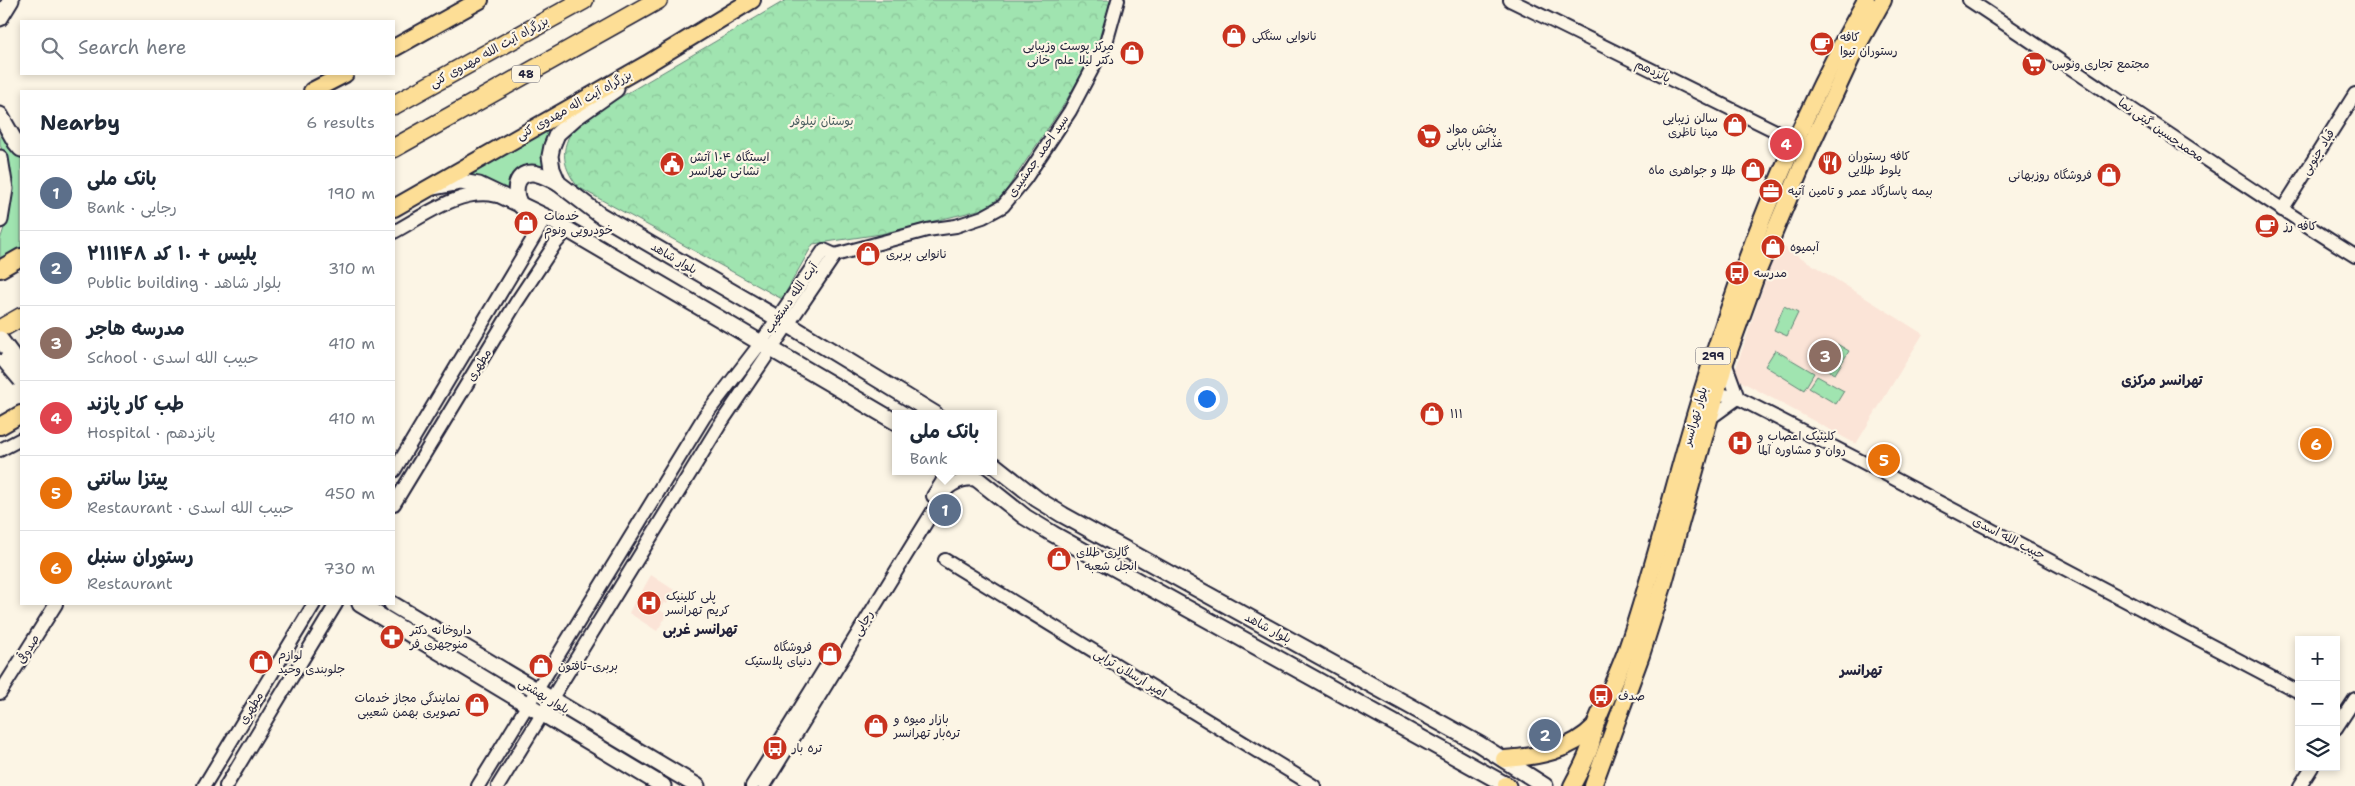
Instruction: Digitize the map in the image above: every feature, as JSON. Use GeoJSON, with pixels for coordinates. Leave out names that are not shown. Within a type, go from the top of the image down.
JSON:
{"type":"FeatureCollection","features":[{"type":"Feature","properties":{"kind":"highway","name":"بزرگراه آیت الله مهدوی کنی"},"geometry":{"type":"LineString","coordinates":[[395,104],[584,0]]}},
{"type":"Feature","properties":{"kind":"highway","name":"48"},"geometry":{"type":"LineString","coordinates":[[395,147],[658,0]]}},
{"type":"Feature","properties":{"kind":"highway"},"geometry":{"type":"LineString","coordinates":[[0,329],[20,318]]}},
{"type":"Feature","properties":{"kind":"highway"},"geometry":{"type":"LineString","coordinates":[[0,370],[20,359]]}},
{"type":"Feature","properties":{"kind":"main road"},"geometry":{"type":"LineString","coordinates":[[0,18],[10,0]]}},
{"type":"Feature","properties":{"kind":"main road"},"geometry":{"type":"LineString","coordinates":[[395,47],[480,0]]}},
{"type":"Feature","properties":{"kind":"main road","name":"بزرگراه آیت اله مهدوی کنی"},"geometry":{"type":"LineString","coordinates":[[395,207],[579,100],[646,64],[752,0]]}},
{"type":"Feature","properties":{"kind":"main road","name":"بلوار تهرانسر"},"geometry":{"type":"LineString","coordinates":[[1803,144],[1841,44],[1866,0]]}},
{"type":"Feature","properties":{"kind":"main road","name":"بلوار تهرانسر"},"geometry":{"type":"LineString","coordinates":[[1596,784],[1663,586],[1718,371],[1742,268],[1803,144],[1883,0]]}},
{"type":"Feature","properties":{"kind":"main road"},"geometry":{"type":"LineString","coordinates":[[558,183],[552,169],[550,156],[557,134],[576,117],[612,92],[646,64]]}},
{"type":"Feature","properties":{"kind":"main road"},"geometry":{"type":"LineString","coordinates":[[314,90],[343,75]]}},
{"type":"Feature","properties":{"kind":"main road"},"geometry":{"type":"LineString","coordinates":[[0,115],[20,147]]}},
{"type":"Feature","properties":{"kind":"main road"},"geometry":{"type":"LineString","coordinates":[[0,158],[5,189],[0,220]]}},
{"type":"Feature","properties":{"kind":"main road","name":"بلوار شاهد"},"geometry":{"type":"LineString","coordinates":[[522,207],[515,196],[515,189],[521,177],[533,172],[558,183],[600,215],[782,321],[928,410]]}},
{"type":"Feature","properties":{"kind":"main road"},"geometry":{"type":"LineString","coordinates":[[430,188],[461,182],[470,183],[546,217],[892,420]]}},
{"type":"Feature","properties":{"kind":"main road"},"geometry":{"type":"LineString","coordinates":[[0,269],[20,258]]}},
{"type":"Feature","properties":{"kind":"main road"},"geometry":{"type":"LineString","coordinates":[[0,339],[20,366]]}},
{"type":"Feature","properties":{"kind":"main road"},"geometry":{"type":"LineString","coordinates":[[0,354],[20,379]]}},
{"type":"Feature","properties":{"kind":"main road","name":"بلوار تهرانسر"},"geometry":{"type":"LineString","coordinates":[[1572,786],[1591,744],[1595,726],[1626,651],[1709,405]]}},
{"type":"Feature","properties":{"kind":"main road"},"geometry":{"type":"LineString","coordinates":[[0,426],[20,415]]}},
{"type":"Feature","properties":{"kind":"main road","name":"بلوار شاهد"},"geometry":{"type":"LineString","coordinates":[[997,466],[1037,499],[1064,515],[1511,763],[1546,786]]}},
{"type":"Feature","properties":{"kind":"main road","name":"بلوار شاهد"},"geometry":{"type":"LineString","coordinates":[[972,475],[1025,517],[1053,534],[1507,786]]}},
{"type":"Feature","properties":{"kind":"main road","name":"بلوار بهشتی"},"geometry":{"type":"LineString","coordinates":[[362,605],[663,786]]}},
{"type":"Feature","properties":{"kind":"main road","name":"بلوار بهشتی"},"geometry":{"type":"LineString","coordinates":[[394,605],[697,786]]}},
{"type":"Feature","properties":{"kind":"main road"},"geometry":{"type":"LineString","coordinates":[[1507,786],[1511,763],[1554,751],[1577,741],[1595,726]]}},
{"type":"Feature","properties":{"kind":"street","name":"سید احمد جمشیدی"},"geometry":{"type":"LineString","coordinates":[[835,255],[927,230],[956,226],[983,217],[1003,206],[1025,179],[1070,111],[1106,43],[1118,0]]}},
{"type":"Feature","properties":{"kind":"street","name":"پانزدهم"},"geometry":{"type":"LineString","coordinates":[[1510,0],[1803,144]]}},
{"type":"Feature","properties":{"kind":"street","name":"محمدحسین گیتی نما"},"geometry":{"type":"LineString","coordinates":[[1969,0],[2282,210],[2355,256]]}},
{"type":"Feature","properties":{"kind":"street","name":"قباد جنوبی"},"geometry":{"type":"LineString","coordinates":[[2282,210],[2355,94]]}},
{"type":"Feature","properties":{"kind":"street"},"geometry":{"type":"LineString","coordinates":[[395,231],[457,199],[474,194],[489,194],[503,197]]}},
{"type":"Feature","properties":{"kind":"street","name":"مطهری"},"geometry":{"type":"LineString","coordinates":[[395,469],[546,217]]}},
{"type":"Feature","properties":{"kind":"street","name":"مطهری"},"geometry":{"type":"LineString","coordinates":[[395,502],[549,253],[568,229]]}},
{"type":"Feature","properties":{"kind":"street"},"geometry":{"type":"LineString","coordinates":[[531,243],[549,253]]}},
{"type":"Feature","properties":{"kind":"street","name":"آیت الله دستغیب"},"geometry":{"type":"LineString","coordinates":[[498,786],[719,426],[765,346],[782,321],[835,255]]}},
{"type":"Feature","properties":{"kind":"street","name":"آیت الله دستغیب"},"geometry":{"type":"LineString","coordinates":[[478,786],[704,417],[765,346]]}},
{"type":"Feature","properties":{"kind":"street"},"geometry":{"type":"LineString","coordinates":[[1709,405],[1738,398],[1718,371]]}},
{"type":"Feature","properties":{"kind":"street","name":"حبیب الله اسدی"},"geometry":{"type":"LineString","coordinates":[[1709,405],[1738,398],[2047,558],[2295,690]]}},
{"type":"Feature","properties":{"kind":"street"},"geometry":{"type":"LineString","coordinates":[[0,450],[20,439]]}},
{"type":"Feature","properties":{"kind":"street","name":"رجایی"},"geometry":{"type":"LineString","coordinates":[[752,786],[942,482],[944,475]]}},
{"type":"Feature","properties":{"kind":"street","name":"رجایی"},"geometry":{"type":"LineString","coordinates":[[764,786],[946,490],[954,483],[972,475]]}},
{"type":"Feature","properties":{"kind":"street","name":"امیر ارسلان ترابی"},"geometry":{"type":"LineString","coordinates":[[945,560],[1314,786]]}},
{"type":"Feature","properties":{"kind":"street","name":"صدوقی"},"geometry":{"type":"LineString","coordinates":[[0,693],[55,605]]}},
{"type":"Feature","properties":{"kind":"street","name":"مطهری"},"geometry":{"type":"LineString","coordinates":[[204,786],[313,605]]}},
{"type":"Feature","properties":{"kind":"street","name":"مطهری"},"geometry":{"type":"LineString","coordinates":[[226,786],[335,605]]}},
{"type":"Feature","properties":{"kind":"street"},"geometry":{"type":"LineString","coordinates":[[2340,714],[2355,698]]}},
{"type":"Feature","properties":{"kind":"street"},"geometry":{"type":"LineString","coordinates":[[2300,786],[2309,771]]}},
{"type":"Feature","properties":{"kind":"shaded area"},"geometry":{"type":"Polygon","coordinates":[[[1778,243],[1923,334],[1856,444],[1733,377],[1778,243]]]}},
{"type":"Feature","properties":{"kind":"shaded area","name":"پلی کلینیک کریم تهرانسر"},"geometry":{"type":"Polygon","coordinates":[[[651,575],[674,590],[667,604],[664,602],[660,610],[667,615],[657,631],[629,613],[637,597],[643,601],[647,595],[642,591],[651,575]]]}},
{"type":"Feature","properties":{"kind":"green space","name":"بوستان نیلوفر"},"geometry":{"type":"Polygon","coordinates":[[[786,0],[1112,0],[1100,42],[1063,106],[1003,195],[986,208],[963,214],[881,234],[813,244],[782,299],[578,187],[568,170],[564,154],[568,139],[578,122],[786,0]]]}},
{"type":"Feature","properties":{"kind":"green space"},"geometry":{"type":"Polygon","coordinates":[[[563,121],[548,172],[534,166],[519,167],[509,179],[508,195],[457,179],[563,121]]]}},
{"type":"Feature","properties":{"kind":"green space"},"geometry":{"type":"Polygon","coordinates":[[[0,128],[10,145],[20,156],[20,248],[0,260],[0,240],[8,216],[5,157],[0,145],[0,128]]]}},
{"type":"Feature","properties":{"kind":"green space"},"geometry":{"type":"Polygon","coordinates":[[[1784,306],[1798,313],[1787,336],[1774,330],[1784,306]]]}},
{"type":"Feature","properties":{"kind":"green space"},"geometry":{"type":"Polygon","coordinates":[[[1837,344],[1849,351],[1835,374],[1823,367],[1837,344]]]}},
{"type":"Feature","properties":{"kind":"green space"},"geometry":{"type":"Polygon","coordinates":[[[1775,350],[1814,373],[1804,390],[1765,366],[1775,350]]]}},
{"type":"Feature","properties":{"kind":"green space"},"geometry":{"type":"Polygon","coordinates":[[[1817,376],[1844,391],[1836,404],[1809,388],[1817,376]]]}},
{"type":"Feature","properties":{"kind":"place","name":"نانوایی سنگکی"},"geometry":{"type":"Point","coordinates":[1234,36]}},
{"type":"Feature","properties":{"kind":"place","name":"کافه رستوران تیوا"},"geometry":{"type":"Point","coordinates":[1822,44]}},
{"type":"Feature","properties":{"kind":"place","name":"مرکز پوست وزیبایی دکتر لیلا علم خانی"},"geometry":{"type":"Point","coordinates":[1132,53]}},
{"type":"Feature","properties":{"kind":"place","name":"مجتمع تجاری ونوس"},"geometry":{"type":"Point","coordinates":[2034,64]}},
{"type":"Feature","properties":{"kind":"place","name":"سالن زیبایی مینا ناظری"},"geometry":{"type":"Point","coordinates":[1735,125]}},
{"type":"Feature","properties":{"kind":"place","name":"پخش مواد غذایی بابایی"},"geometry":{"type":"Point","coordinates":[1429,136]}},
{"type":"Feature","properties":{"kind":"place","name":"طب کار پازند"},"geometry":{"type":"Point","coordinates":[1786,144]}},
{"type":"Feature","properties":{"kind":"place","name":"کافه رستوران يلوط طلایی"},"geometry":{"type":"Point","coordinates":[1830,163]}},
{"type":"Feature","properties":{"kind":"place","name":"ایستگاه ۱۰۴ آتش ‌نشانی تهرانسر"},"geometry":{"type":"Point","coordinates":[672,164]}},
{"type":"Feature","properties":{"kind":"place","name":"طلا و جواهری ماه"},"geometry":{"type":"Point","coordinates":[1753,170]}},
{"type":"Feature","properties":{"kind":"place","name":"فروشگاه روزبهانی"},"geometry":{"type":"Point","coordinates":[2109,175]}},
{"type":"Feature","properties":{"kind":"place","name":"بیمه پاسارگاد عمر و تامین آتیه"},"geometry":{"type":"Point","coordinates":[1771,191]}},
{"type":"Feature","properties":{"kind":"place","name":"خدمات خودرویی ونوم"},"geometry":{"type":"Point","coordinates":[526,223]}},
{"type":"Feature","properties":{"kind":"place","name":"کافه رز"},"geometry":{"type":"Point","coordinates":[2267,226]}},
{"type":"Feature","properties":{"kind":"place","name":"آبمیوه"},"geometry":{"type":"Point","coordinates":[1773,247]}},
{"type":"Feature","properties":{"kind":"place","name":"نانوایی بربری"},"geometry":{"type":"Point","coordinates":[868,254]}},
{"type":"Feature","properties":{"kind":"place","name":"مدرسه"},"geometry":{"type":"Point","coordinates":[1737,273]}},
{"type":"Feature","properties":{"kind":"place","name":"مدرسه هاجر"},"geometry":{"type":"Point","coordinates":[1825,356]}},
{"type":"Feature","properties":{"kind":"place","name":"۱۱۱"},"geometry":{"type":"Point","coordinates":[1432,414]}},
{"type":"Feature","properties":{"kind":"place","name":"کلینیک اعصاب و روان و مشاوره آلما"},"geometry":{"type":"Point","coordinates":[1740,443]}},
{"type":"Feature","properties":{"kind":"place","name":"رستوران سنبل"},"geometry":{"type":"Point","coordinates":[2316,444]}},
{"type":"Feature","properties":{"kind":"place","name":"پیتزا سانتی"},"geometry":{"type":"Point","coordinates":[1884,460]}},
{"type":"Feature","properties":{"kind":"place","name":"بانک ملی"},"geometry":{"type":"Point","coordinates":[945,510]}},
{"type":"Feature","properties":{"kind":"place","name":"گالری طلای انجل شعبه ۱"},"geometry":{"type":"Point","coordinates":[1059,559]}},
{"type":"Feature","properties":{"kind":"place","name":"پلی کلینیک کریم تهرانسر"},"geometry":{"type":"Point","coordinates":[649,603]}},
{"type":"Feature","properties":{"kind":"place","name":"داروخانه دکتر منوچهری فر"},"geometry":{"type":"Point","coordinates":[392,637]}},
{"type":"Feature","properties":{"kind":"place","name":"فروشگاه دنیای پلاستیک"},"geometry":{"type":"Point","coordinates":[830,654]}},
{"type":"Feature","properties":{"kind":"place","name":"لوازم جلوبندی وحید"},"geometry":{"type":"Point","coordinates":[261,662]}},
{"type":"Feature","properties":{"kind":"place","name":"بربری-تافتون"},"geometry":{"type":"Point","coordinates":[541,666]}},
{"type":"Feature","properties":{"kind":"place","name":"صدف"},"geometry":{"type":"Point","coordinates":[1601,696]}},
{"type":"Feature","properties":{"kind":"place","name":"نمایندگی مجاز خدمات تصویری بهمن شعیبی"},"geometry":{"type":"Point","coordinates":[477,705]}},
{"type":"Feature","properties":{"kind":"place","name":"بازار میوه و تره‌بار تهرانسر"},"geometry":{"type":"Point","coordinates":[876,726]}},
{"type":"Feature","properties":{"kind":"place","name":"پلیس + ۱۰ کد ۲۱۱۱۴۸"},"geometry":{"type":"Point","coordinates":[1545,735]}},
{"type":"Feature","properties":{"kind":"place","name":"تره بار"},"geometry":{"type":"Point","coordinates":[775,748]}},
{"type":"Feature","properties":{"kind":"district","name":"تهرانسر مرکزی"},"geometry":{"type":"Point","coordinates":[2162,380]}},
{"type":"Feature","properties":{"kind":"district","name":"تهرانسر غربی"},"geometry":{"type":"Point","coordinates":[700,629]}},
{"type":"Feature","properties":{"kind":"district","name":"تهرانسر"},"geometry":{"type":"Point","coordinates":[1861,670]}}]}
